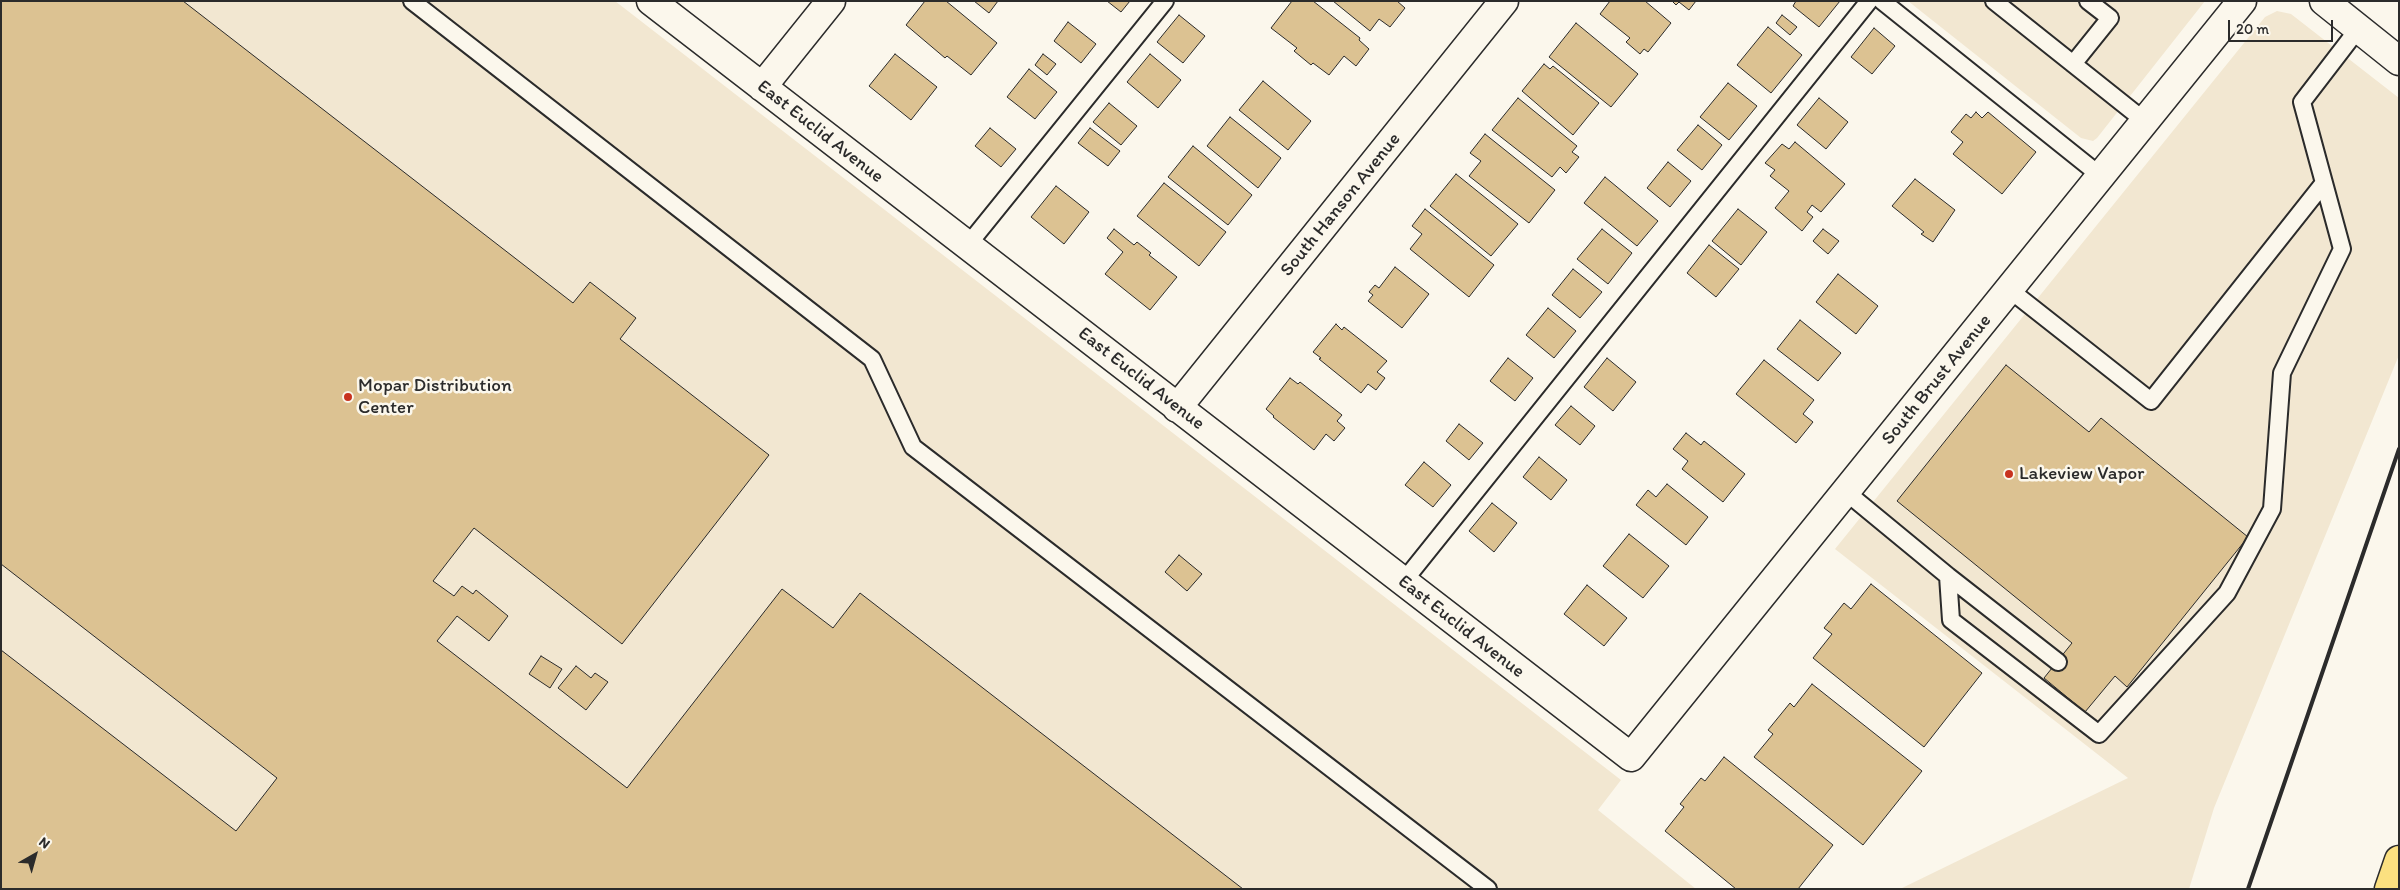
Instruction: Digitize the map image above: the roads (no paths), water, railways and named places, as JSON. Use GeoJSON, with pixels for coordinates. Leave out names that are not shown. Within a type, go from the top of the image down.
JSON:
{"type":"FeatureCollection","features":[{"type":"Feature","properties":{"kind":"main road"},"geometry":{"type":"LineString","coordinates":[[2389,889],[2399,860]]}},
{"type":"Feature","properties":{"kind":"street","name":"East Euclid Avenue"},"geometry":{"type":"LineString","coordinates":[[651,1],[1630,757]]}},
{"type":"Feature","properties":{"kind":"street"},"geometry":{"type":"LineString","coordinates":[[762,87],[831,1]]}},
{"type":"Feature","properties":{"kind":"street","name":"South Hanson Avenue"},"geometry":{"type":"LineString","coordinates":[[1178,408],[1504,1]]}},
{"type":"Feature","properties":{"kind":"street","name":"South Brust Avenue"},"geometry":{"type":"LineString","coordinates":[[1630,757],[2102,177],[2242,1]]}},
{"type":"Feature","properties":{"kind":"street"},"geometry":{"type":"LineString","coordinates":[[2324,1],[2399,62]]}},
{"type":"Feature","properties":{"kind":"lane"},"geometry":{"type":"LineString","coordinates":[[412,1],[872,359],[913,447],[1488,889]]}},
{"type":"Feature","properties":{"kind":"lane"},"geometry":{"type":"LineString","coordinates":[[967,246],[1165,1]]}},
{"type":"Feature","properties":{"kind":"lane"},"geometry":{"type":"LineString","coordinates":[[1403,582],[1869,1]]}},
{"type":"Feature","properties":{"kind":"lane"},"geometry":{"type":"LineString","coordinates":[[1882,1],[2102,177]]}},
{"type":"Feature","properties":{"kind":"lane"},"geometry":{"type":"LineString","coordinates":[[1994,1],[2146,122]]}},
{"type":"Feature","properties":{"kind":"lane"},"geometry":{"type":"LineString","coordinates":[[2073,64],[2110,18],[2088,1]]}},
{"type":"Feature","properties":{"kind":"lane"},"geometry":{"type":"LineString","coordinates":[[1948,576],[1951,620],[2099,734],[2227,593],[2272,509],[2282,374],[2342,249],[2302,102],[2358,29]]}},
{"type":"Feature","properties":{"kind":"lane"},"geometry":{"type":"LineString","coordinates":[[2010,290],[2151,401],[2323,184]]}},
{"type":"Feature","properties":{"kind":"lane"},"geometry":{"type":"LineString","coordinates":[[1846,492],[1948,576],[2058,662]]}},
{"type":"Feature","properties":{"kind":"railway"},"geometry":{"type":"LineString","coordinates":[[2248,889],[2399,449]]}},
{"type":"Feature","properties":{"kind":"place","name":"Mopar Distribution Center"},"geometry":{"type":"Point","coordinates":[348,397]}},
{"type":"Feature","properties":{"kind":"place","name":"Lakeview Vapor"},"geometry":{"type":"Point","coordinates":[2009,474]}}]}
